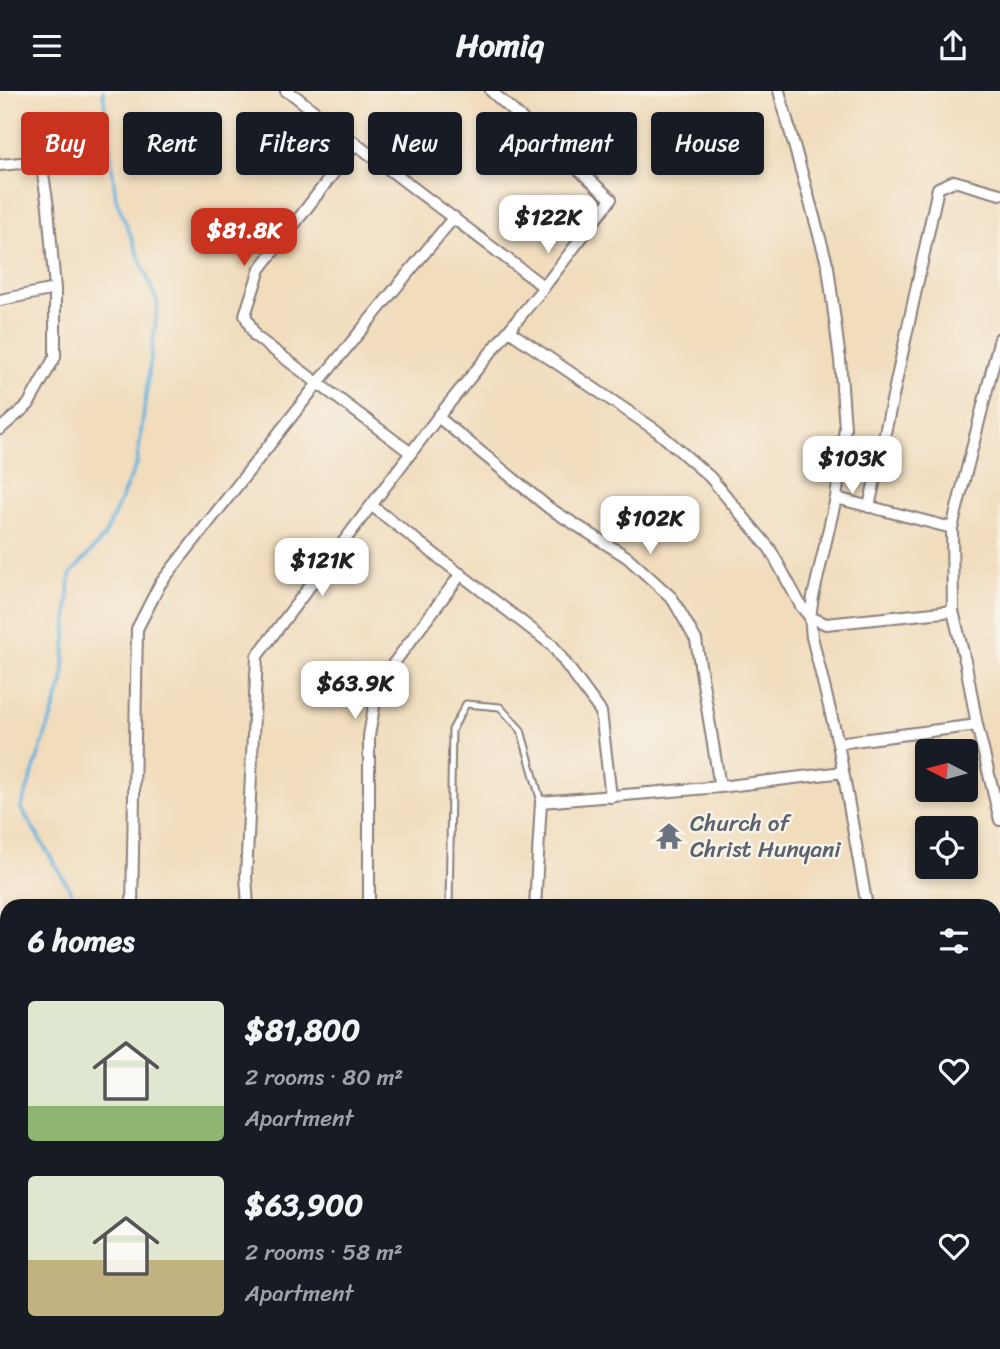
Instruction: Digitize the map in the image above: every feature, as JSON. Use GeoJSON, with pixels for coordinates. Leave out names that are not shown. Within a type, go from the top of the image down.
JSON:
{"type":"FeatureCollection","features":[{"type":"Feature","properties":{"kind":"street"},"geometry":{"type":"LineString","coordinates":[[247,899],[246,876],[257,656],[438,417],[544,287],[611,199],[491,91]]}},
{"type":"Feature","properties":{"kind":"street"},"geometry":{"type":"LineString","coordinates":[[779,91],[828,267],[840,360],[845,428],[836,498],[810,617],[812,637],[838,743],[866,899]]}},
{"type":"Feature","properties":{"kind":"street"},"geometry":{"type":"LineString","coordinates":[[294,93],[355,145],[544,287]]}},
{"type":"Feature","properties":{"kind":"street"},"geometry":{"type":"LineString","coordinates":[[355,145],[260,269],[245,315],[255,336],[411,453]]}},
{"type":"Feature","properties":{"kind":"street"},"geometry":{"type":"LineString","coordinates":[[0,165],[41,161],[55,289],[55,357],[28,405],[0,429]]}},
{"type":"Feature","properties":{"kind":"street"},"geometry":{"type":"LineString","coordinates":[[869,507],[939,188],[954,181],[1000,194]]}},
{"type":"Feature","properties":{"kind":"street"},"geometry":{"type":"LineString","coordinates":[[132,899],[137,629],[160,584],[318,383],[454,217]]}},
{"type":"Feature","properties":{"kind":"street"},"geometry":{"type":"LineString","coordinates":[[0,300],[55,289]]}},
{"type":"Feature","properties":{"kind":"street"},"geometry":{"type":"LineString","coordinates":[[509,331],[657,431],[710,477],[770,549],[801,606],[810,617],[826,624],[953,611]]}},
{"type":"Feature","properties":{"kind":"street"},"geometry":{"type":"LineString","coordinates":[[1000,338],[952,528],[953,611],[1000,820]]}},
{"type":"Feature","properties":{"kind":"street"},"geometry":{"type":"LineString","coordinates":[[438,417],[549,508],[627,557],[672,598],[696,640],[720,787]]}},
{"type":"Feature","properties":{"kind":"street"},"geometry":{"type":"LineString","coordinates":[[836,498],[952,528]]}},
{"type":"Feature","properties":{"kind":"street"},"geometry":{"type":"LineString","coordinates":[[372,506],[552,645],[601,712],[611,797]]}},
{"type":"Feature","properties":{"kind":"street"},"geometry":{"type":"LineString","coordinates":[[369,899],[369,736],[378,684],[461,574]]}},
{"type":"Feature","properties":{"kind":"street"},"geometry":{"type":"LineString","coordinates":[[838,743],[977,725]]}},
{"type":"Feature","properties":{"kind":"street"},"geometry":{"type":"LineString","coordinates":[[535,899],[541,802],[720,787],[843,772]]}},
{"type":"Feature","properties":{"kind":"lane"},"geometry":{"type":"LineString","coordinates":[[449,899],[452,730],[466,704],[500,707],[521,730],[541,802]]}},
{"type":"Feature","properties":{"kind":"waterway"},"geometry":{"type":"LineString","coordinates":[[72,899],[71,891],[21,808],[63,682],[70,575],[104,537],[137,463],[158,304],[116,199],[103,91]]}},
{"type":"Feature","properties":{"kind":"place","name":"Church of Christ Hunyani"},"geometry":{"type":"Point","coordinates":[669,836]}}]}
